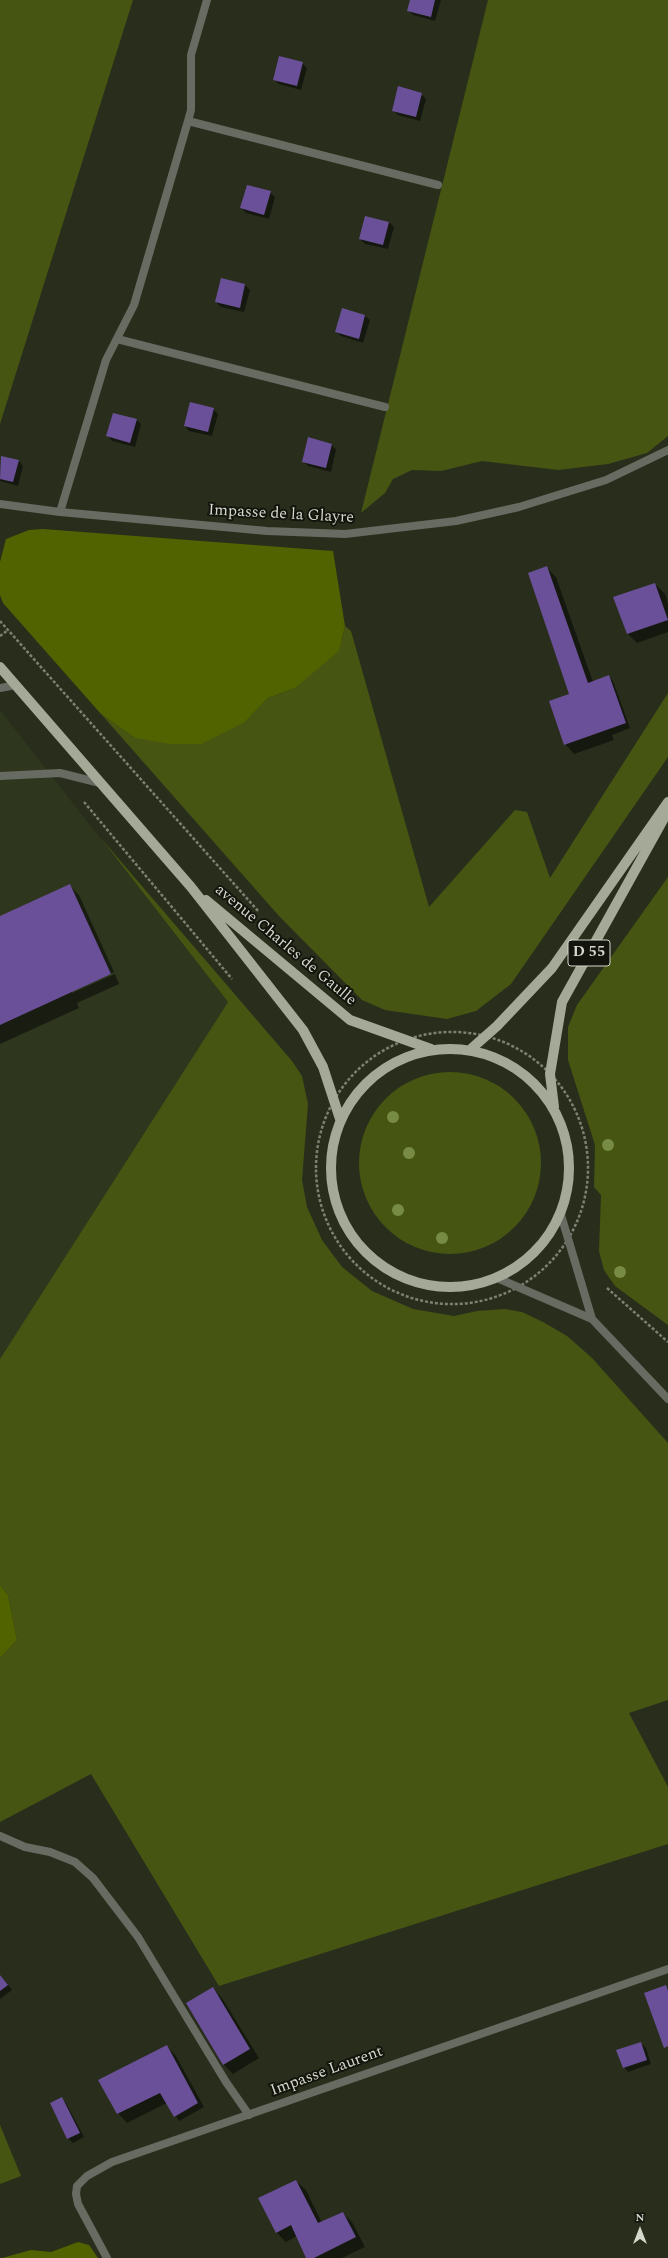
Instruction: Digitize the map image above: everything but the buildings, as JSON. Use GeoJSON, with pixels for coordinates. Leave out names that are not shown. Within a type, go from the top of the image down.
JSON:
{"type":"FeatureCollection","features":[{"type":"Feature","properties":{"kind":"main road","name":"avenue Charles de Gaulle"},"geometry":{"type":"LineString","coordinates":[[0,667],[191,887],[303,1030],[323,1067],[340,1119]]}},
{"type":"Feature","properties":{"kind":"main road","name":"D 55"},"geometry":{"type":"LineString","coordinates":[[471,1049],[486,1036],[552,968],[668,802]]}},
{"type":"Feature","properties":{"kind":"main road","name":"D 55"},"geometry":{"type":"LineString","coordinates":[[554,1107],[550,1074],[562,1002],[668,811]]}},
{"type":"Feature","properties":{"kind":"main road","name":"avenue Charles de Gaulle"},"geometry":{"type":"LineString","coordinates":[[191,887],[350,1020],[431,1049]]}},
{"type":"Feature","properties":{"kind":"main road"},"geometry":{"type":"LineString","coordinates":[[431,1049],[471,1049],[504,1060],[532,1080],[554,1107],[565,1133],[570,1160],[569,1188],[561,1215],[545,1241],[523,1263],[497,1278],[457,1288],[416,1283],[379,1265],[351,1236],[334,1199],[330,1159],[340,1119],[362,1086],[387,1066],[393,1062],[431,1049]]}},
{"type":"Feature","properties":{"kind":"street"},"geometry":{"type":"LineString","coordinates":[[60,512],[106,360],[134,306],[188,121],[191,110],[191,55],[207,0]]}},
{"type":"Feature","properties":{"kind":"street"},"geometry":{"type":"LineString","coordinates":[[188,121],[438,185]]}},
{"type":"Feature","properties":{"kind":"street"},"geometry":{"type":"LineString","coordinates":[[117,339],[385,407]]}},
{"type":"Feature","properties":{"kind":"street","name":"Impasse de la Glayre"},"geometry":{"type":"LineString","coordinates":[[0,504],[60,512],[267,531],[345,534],[456,521],[519,507],[606,480],[668,450]]}},
{"type":"Feature","properties":{"kind":"street"},"geometry":{"type":"LineString","coordinates":[[0,688],[16,685]]}},
{"type":"Feature","properties":{"kind":"street"},"geometry":{"type":"LineString","coordinates":[[0,776],[60,773],[100,783]]}},
{"type":"Feature","properties":{"kind":"street"},"geometry":{"type":"LineString","coordinates":[[561,1215],[592,1319]]}},
{"type":"Feature","properties":{"kind":"street"},"geometry":{"type":"LineString","coordinates":[[497,1278],[592,1319],[668,1399]]}},
{"type":"Feature","properties":{"kind":"street"},"geometry":{"type":"LineString","coordinates":[[0,1836],[25,1847],[50,1852],[75,1862],[92,1878],[138,1937],[248,2115]]}},
{"type":"Feature","properties":{"kind":"street","name":"Impasse Laurent"},"geometry":{"type":"LineString","coordinates":[[107,2258],[78,2204],[77,2186],[87,2176],[112,2162],[668,1969]]}},
{"type":"Feature","properties":{"kind":"path"},"geometry":{"type":"LineString","coordinates":[[0,621],[261,915]]}},
{"type":"Feature","properties":{"kind":"path"},"geometry":{"type":"LineString","coordinates":[[0,636],[8,630]]}},
{"type":"Feature","properties":{"kind":"path"},"geometry":{"type":"LineString","coordinates":[[60,773],[234,982]]}},
{"type":"Feature","properties":{"kind":"path"},"geometry":{"type":"LineString","coordinates":[[428,1031],[435,1033]]}},
{"type":"Feature","properties":{"kind":"path"},"geometry":{"type":"LineString","coordinates":[[461,1032],[486,1036],[510,1045],[531,1057],[550,1074],[572,1102],[585,1135],[589,1171],[583,1207],[569,1239],[547,1267],[518,1288],[473,1303],[426,1303],[382,1286],[346,1255],[323,1214],[315,1168],[323,1122],[334,1100],[365,1064],[405,1040],[435,1033],[461,1032]]}},
{"type":"Feature","properties":{"kind":"path"},"geometry":{"type":"LineString","coordinates":[[322,1115],[323,1122]]}},
{"type":"Feature","properties":{"kind":"path"},"geometry":{"type":"LineString","coordinates":[[583,1207],[585,1213]]}},
{"type":"Feature","properties":{"kind":"path"},"geometry":{"type":"LineString","coordinates":[[605,1286],[622,1303],[668,1342]]}},
{"type":"Feature","properties":{"kind":"shaded area"},"geometry":{"type":"Polygon","coordinates":[[[0,710],[228,1002],[0,1359],[0,710]]]}},
{"type":"Feature","properties":{"kind":"green space"},"geometry":{"type":"Polygon","coordinates":[[[0,0],[133,0],[0,424],[0,0]]]}},
{"type":"Feature","properties":{"kind":"green space"},"geometry":{"type":"Polygon","coordinates":[[[488,0],[668,0],[668,436],[647,453],[608,464],[558,470],[482,461],[441,471],[412,470],[393,479],[385,493],[361,513],[488,0]]]}},
{"type":"Feature","properties":{"kind":"green space"},"geometry":{"type":"Polygon","coordinates":[[[43,529],[333,551],[345,626],[339,651],[295,688],[268,698],[245,722],[201,744],[170,744],[135,738],[101,714],[3,603],[0,595],[0,562],[6,539],[29,530],[43,529]]]}},
{"type":"Feature","properties":{"kind":"green space"},"geometry":{"type":"Polygon","coordinates":[[[345,626],[351,631],[429,907],[515,810],[527,812],[550,878],[668,693],[668,757],[511,984],[476,1011],[447,1019],[385,1010],[362,1000],[279,916],[101,714],[135,738],[245,722],[268,698],[295,688],[342,639],[345,626]]]}},
{"type":"Feature","properties":{"kind":"green space"},"geometry":{"type":"Polygon","coordinates":[[[99,836],[292,1061],[302,1076],[308,1104],[302,1180],[307,1207],[322,1240],[342,1267],[372,1291],[413,1309],[454,1316],[477,1311],[505,1309],[522,1312],[543,1322],[567,1336],[592,1358],[668,1443],[668,1700],[629,1713],[668,1787],[668,1844],[219,1986],[91,1774],[0,1822],[0,1658],[17,1640],[8,1595],[0,1585],[0,1359],[228,1002],[99,836]]]}},
{"type":"Feature","properties":{"kind":"green space"},"geometry":{"type":"Polygon","coordinates":[[[668,877],[668,1325],[615,1286],[604,1270],[599,1251],[601,1195],[594,1187],[595,1145],[568,1060],[568,1027],[577,1005],[668,877]]]}},
{"type":"Feature","properties":{"kind":"green space"},"geometry":{"type":"Polygon","coordinates":[[[459,1072],[468,1073],[493,1082],[515,1098],[531,1120],[540,1145],[540,1181],[531,1206],[515,1228],[493,1244],[477,1250],[459,1254],[441,1254],[432,1253],[407,1244],[392,1234],[379,1221],[369,1206],[360,1181],[359,1154],[360,1145],[369,1120],[379,1105],[392,1092],[407,1082],[432,1073],[459,1072]]]}},
{"type":"Feature","properties":{"kind":"green space"},"geometry":{"type":"Polygon","coordinates":[[[0,1585],[8,1595],[17,1640],[0,1658],[0,1585]]]}},
{"type":"Feature","properties":{"kind":"green space"},"geometry":{"type":"Polygon","coordinates":[[[0,2125],[21,2176],[0,2184],[0,2125]]]}},
{"type":"Feature","properties":{"kind":"green space"},"geometry":{"type":"Polygon","coordinates":[[[78,2242],[89,2245],[98,2258],[2,2258],[31,2250],[51,2252],[78,2242]]]}}]}
